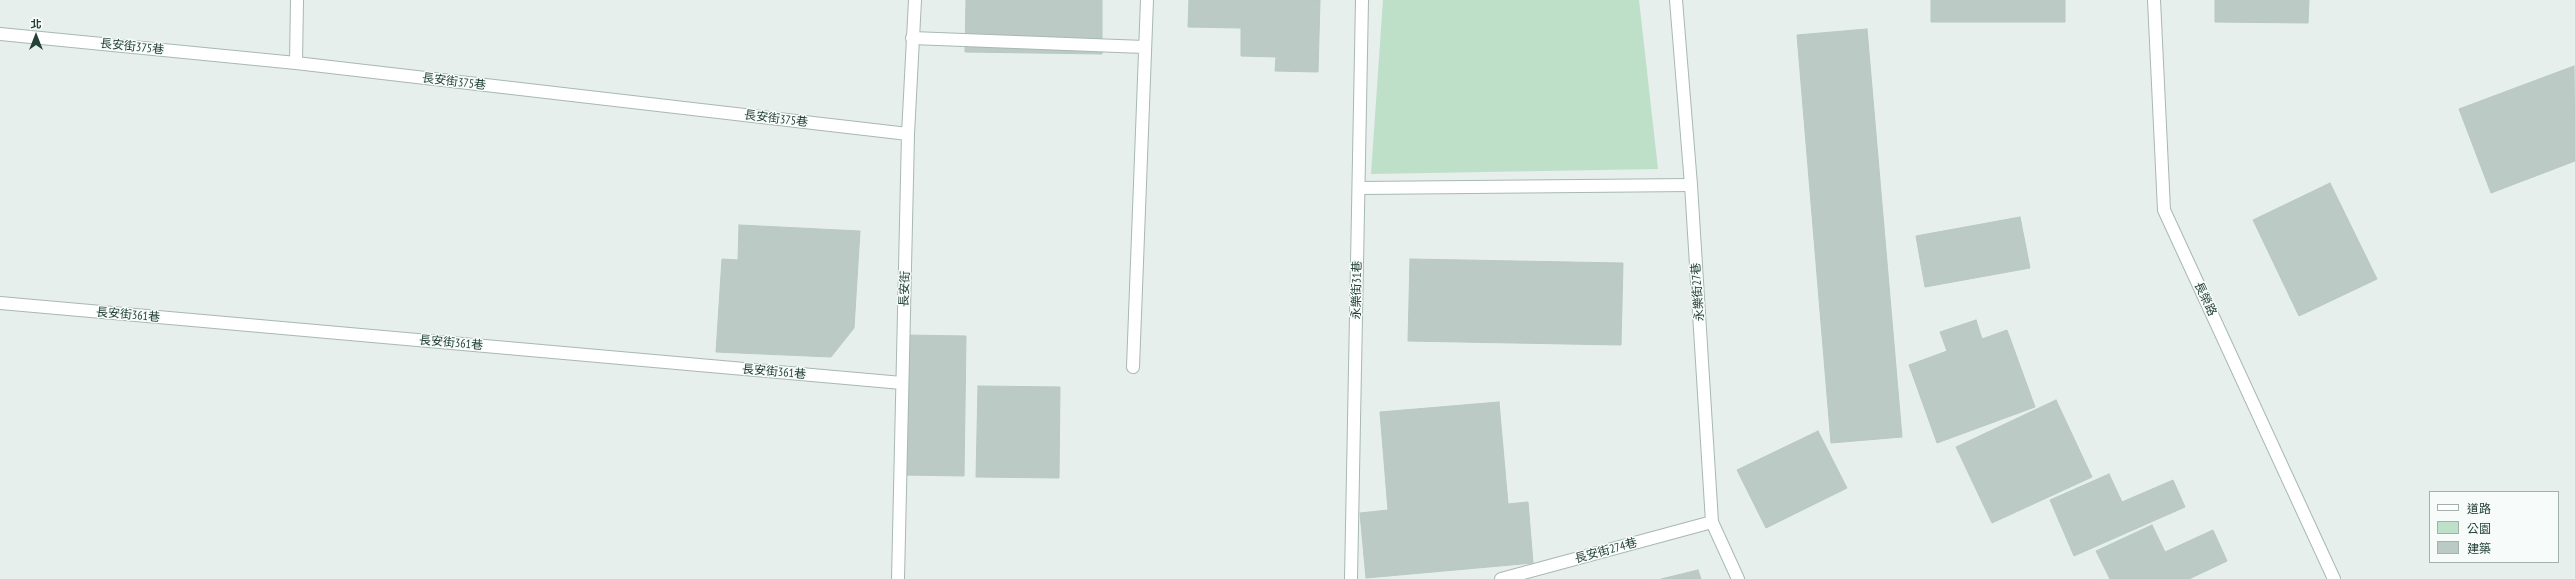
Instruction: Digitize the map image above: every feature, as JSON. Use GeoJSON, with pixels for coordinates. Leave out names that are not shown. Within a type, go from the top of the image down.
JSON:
{"type":"FeatureCollection","features":[{"type":"Feature","properties":{"kind":"street"},"geometry":{"type":"LineString","coordinates":[[296,63],[297,0]]}},
{"type":"Feature","properties":{"kind":"street","name":"長安街"},"geometry":{"type":"LineString","coordinates":[[898,579],[908,134],[915,0]]}},
{"type":"Feature","properties":{"kind":"street"},"geometry":{"type":"LineString","coordinates":[[1133,367],[1146,0]]}},
{"type":"Feature","properties":{"kind":"street","name":"永樂街31巷"},"geometry":{"type":"LineString","coordinates":[[1351,579],[1362,0]]}},
{"type":"Feature","properties":{"kind":"street","name":"永樂街27巷"},"geometry":{"type":"LineString","coordinates":[[1676,0],[1691,185],[1712,522],[1738,579]]}},
{"type":"Feature","properties":{"kind":"street","name":"長榮路"},"geometry":{"type":"LineString","coordinates":[[2154,0],[2164,210],[2334,579]]}},
{"type":"Feature","properties":{"kind":"street","name":"長安街375巷"},"geometry":{"type":"LineString","coordinates":[[0,34],[296,63],[908,134]]}},
{"type":"Feature","properties":{"kind":"street"},"geometry":{"type":"LineString","coordinates":[[912,38],[1144,47]]}},
{"type":"Feature","properties":{"kind":"street"},"geometry":{"type":"LineString","coordinates":[[1359,188],[1691,185]]}},
{"type":"Feature","properties":{"kind":"street","name":"長安街361巷"},"geometry":{"type":"LineString","coordinates":[[0,303],[902,383]]}},
{"type":"Feature","properties":{"kind":"street","name":"長安街274巷"},"geometry":{"type":"LineString","coordinates":[[1501,579],[1712,522]]}},
{"type":"Feature","properties":{"kind":"green space"},"geometry":{"type":"Polygon","coordinates":[[[1383,0],[1639,0],[1658,169],[1371,174],[1383,0]]]}},
{"type":"Feature","properties":{"kind":"building"},"geometry":{"type":"Polygon","coordinates":[[[966,0],[1102,0],[1102,54],[965,52],[966,0]]]}},
{"type":"Feature","properties":{"kind":"building"},"geometry":{"type":"Polygon","coordinates":[[[1189,0],[1320,0],[1318,72],[1275,71],[1276,57],[1241,56],[1241,28],[1188,27],[1189,0]]]}},
{"type":"Feature","properties":{"kind":"building"},"geometry":{"type":"Polygon","coordinates":[[[1931,0],[2065,0],[2065,22],[1931,22],[1931,0]]]}},
{"type":"Feature","properties":{"kind":"building"},"geometry":{"type":"Polygon","coordinates":[[[2215,0],[2309,0],[2308,23],[2215,22],[2215,0]]]}},
{"type":"Feature","properties":{"kind":"building"},"geometry":{"type":"Polygon","coordinates":[[[1867,29],[1902,437],[1831,443],[1797,35],[1867,29]]]}},
{"type":"Feature","properties":{"kind":"building"},"geometry":{"type":"Polygon","coordinates":[[[2574,66],[2575,161],[2491,193],[2459,109],[2574,66]]]}},
{"type":"Feature","properties":{"kind":"building"},"geometry":{"type":"Polygon","coordinates":[[[2330,183],[2377,279],[2299,316],[2253,220],[2330,183]]]}},
{"type":"Feature","properties":{"kind":"building"},"geometry":{"type":"Polygon","coordinates":[[[2020,217],[2030,268],[1925,287],[1916,236],[2020,217]]]}},
{"type":"Feature","properties":{"kind":"building"},"geometry":{"type":"Polygon","coordinates":[[[739,225],[860,231],[854,328],[831,357],[716,352],[722,259],[738,260],[739,225]]]}},
{"type":"Feature","properties":{"kind":"building"},"geometry":{"type":"Polygon","coordinates":[[[1410,259],[1623,263],[1621,345],[1408,341],[1410,259]]]}},
{"type":"Feature","properties":{"kind":"building"},"geometry":{"type":"Polygon","coordinates":[[[1976,320],[1982,339],[2007,330],[2035,407],[1937,443],[1909,365],[1947,351],[1940,332],[1976,320]]]}},
{"type":"Feature","properties":{"kind":"building"},"geometry":{"type":"Polygon","coordinates":[[[906,335],[966,336],[964,476],[904,475],[906,335]]]}},
{"type":"Feature","properties":{"kind":"building"},"geometry":{"type":"Polygon","coordinates":[[[978,386],[1060,387],[1059,478],[976,477],[978,386]]]}},
{"type":"Feature","properties":{"kind":"building"},"geometry":{"type":"Polygon","coordinates":[[[2056,400],[2092,477],[1992,523],[1956,447],[2056,400]]]}},
{"type":"Feature","properties":{"kind":"building"},"geometry":{"type":"Polygon","coordinates":[[[1499,402],[1508,504],[1528,502],[1533,563],[1366,578],[1360,513],[1388,510],[1380,412],[1499,402]]]}},
{"type":"Feature","properties":{"kind":"building"},"geometry":{"type":"Polygon","coordinates":[[[1818,431],[1847,488],[1766,528],[1737,470],[1818,431]]]}},
{"type":"Feature","properties":{"kind":"building"},"geometry":{"type":"Polygon","coordinates":[[[2109,474],[2122,502],[2173,480],[2185,507],[2074,556],[2050,500],[2109,474]]]}},
{"type":"Feature","properties":{"kind":"building"},"geometry":{"type":"Polygon","coordinates":[[[2152,525],[2165,552],[2213,530],[2227,561],[2189,579],[2110,579],[2096,551],[2152,525]]]}},
{"type":"Feature","properties":{"kind":"building"},"geometry":{"type":"Polygon","coordinates":[[[1698,570],[1701,579],[1661,579],[1698,570]]]}}]}
